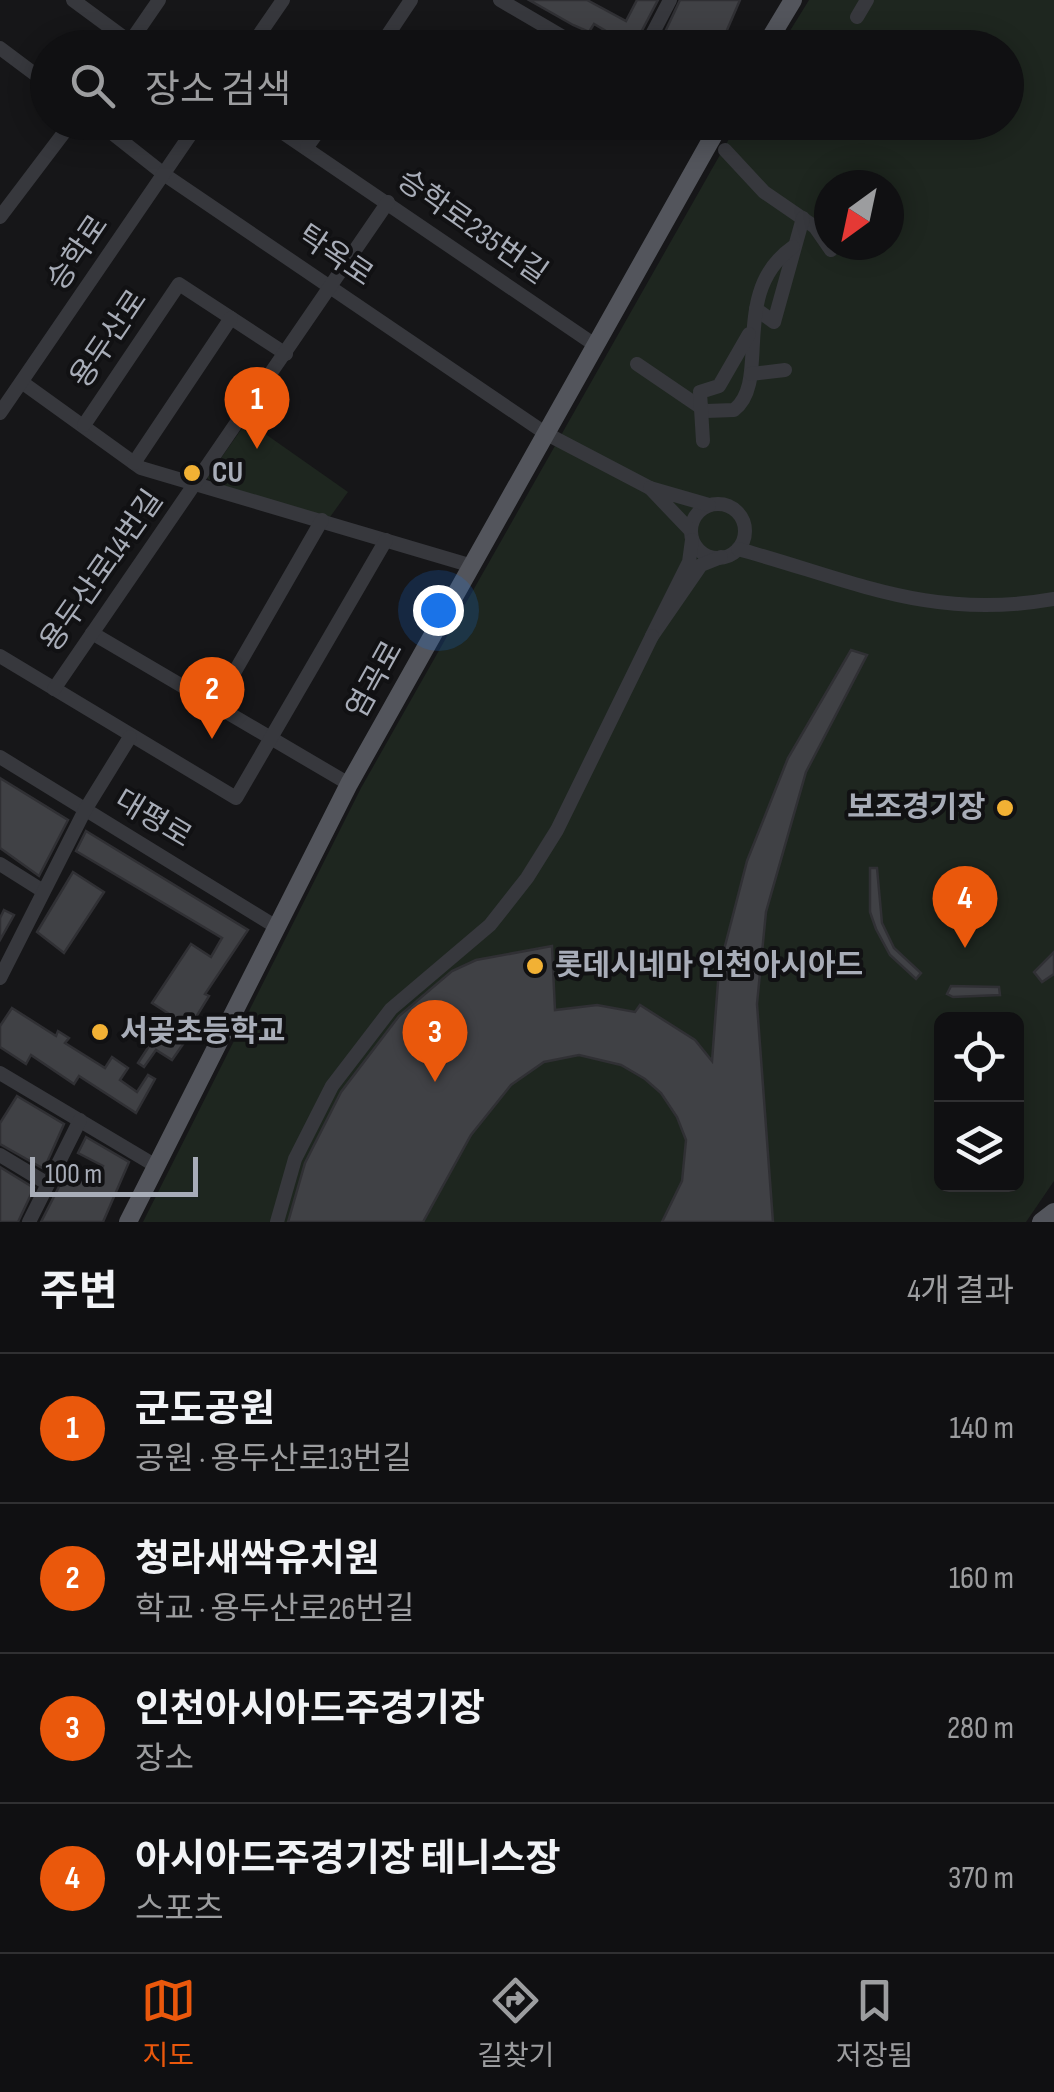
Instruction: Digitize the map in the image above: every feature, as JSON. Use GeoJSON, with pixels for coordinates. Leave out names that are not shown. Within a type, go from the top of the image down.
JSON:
{"type":"FeatureCollection","features":[{"type":"Feature","properties":{"kind":"main road"},"geometry":{"type":"LineString","coordinates":[[775,30],[793,0]]}},
{"type":"Feature","properties":{"kind":"main road","name":"염곡로"},"geometry":{"type":"LineString","coordinates":[[128,1222],[349,784],[711,140]]}},
{"type":"Feature","properties":{"kind":"main road"},"geometry":{"type":"LineString","coordinates":[[1044,1222],[1054,1212]]}},
{"type":"Feature","properties":{"kind":"street"},"geometry":{"type":"LineString","coordinates":[[73,0],[111,30]]}},
{"type":"Feature","properties":{"kind":"street"},"geometry":{"type":"LineString","coordinates":[[141,30],[159,0]]}},
{"type":"Feature","properties":{"kind":"street"},"geometry":{"type":"LineString","coordinates":[[262,30],[282,0]]}},
{"type":"Feature","properties":{"kind":"street"},"geometry":{"type":"LineString","coordinates":[[391,30],[412,0]]}},
{"type":"Feature","properties":{"kind":"street"},"geometry":{"type":"LineString","coordinates":[[500,0],[551,30]]}},
{"type":"Feature","properties":{"kind":"street"},"geometry":{"type":"LineString","coordinates":[[654,30],[670,0]]}},
{"type":"Feature","properties":{"kind":"street"},"geometry":{"type":"LineString","coordinates":[[857,17],[868,0]]}},
{"type":"Feature","properties":{"kind":"street"},"geometry":{"type":"LineString","coordinates":[[0,48],[30,70]]}},
{"type":"Feature","properties":{"kind":"street"},"geometry":{"type":"LineString","coordinates":[[0,217],[5,200],[57,140]]}},
{"type":"Feature","properties":{"kind":"street","name":"탁옥로"},"geometry":{"type":"LineString","coordinates":[[120,140],[164,175],[544,433],[650,488]]}},
{"type":"Feature","properties":{"kind":"street","name":"승학로"},"geometry":{"type":"LineString","coordinates":[[0,413],[187,140]]}},
{"type":"Feature","properties":{"kind":"street","name":"승학로235번길"},"geometry":{"type":"LineString","coordinates":[[297,140],[595,345]]}},
{"type":"Feature","properties":{"kind":"street"},"geometry":{"type":"LineString","coordinates":[[308,147],[313,140]]}},
{"type":"Feature","properties":{"kind":"street"},"geometry":{"type":"LineString","coordinates":[[726,150],[764,192],[804,218],[814,230]]}},
{"type":"Feature","properties":{"kind":"street","name":"용두산로14번길"},"geometry":{"type":"LineString","coordinates":[[54,689],[333,288],[388,202]]}},
{"type":"Feature","properties":{"kind":"street"},"geometry":{"type":"LineString","coordinates":[[756,310],[774,322],[788,285],[804,218]]}},
{"type":"Feature","properties":{"kind":"street"},"geometry":{"type":"LineString","coordinates":[[703,441],[700,392],[718,386],[751,328],[767,276],[794,247]]}},
{"type":"Feature","properties":{"kind":"street","name":"용두산로"},"geometry":{"type":"LineString","coordinates":[[84,425],[179,284],[286,354]]}},
{"type":"Feature","properties":{"kind":"street"},"geometry":{"type":"LineString","coordinates":[[134,463],[231,318]]}},
{"type":"Feature","properties":{"kind":"street"},"geometry":{"type":"LineString","coordinates":[[637,364],[714,413],[734,410],[746,398],[751,374],[751,328]]}},
{"type":"Feature","properties":{"kind":"street"},"geometry":{"type":"LineString","coordinates":[[751,374],[785,370]]}},
{"type":"Feature","properties":{"kind":"street","name":"용두산로"},"geometry":{"type":"LineString","coordinates":[[22,383],[134,463],[469,566]]}},
{"type":"Feature","properties":{"kind":"street"},"geometry":{"type":"LineString","coordinates":[[650,488],[709,505],[726,504],[740,515],[745,533],[738,548],[701,565],[652,636]]}},
{"type":"Feature","properties":{"kind":"street"},"geometry":{"type":"LineString","coordinates":[[650,488],[703,553],[720,558]]}},
{"type":"Feature","properties":{"kind":"street"},"geometry":{"type":"LineString","coordinates":[[277,1222],[295,1159],[332,1086],[391,1009],[490,925],[527,878],[557,830],[689,562],[695,515],[709,505]]}},
{"type":"Feature","properties":{"kind":"street"},"geometry":{"type":"LineString","coordinates":[[215,706],[322,520]]}},
{"type":"Feature","properties":{"kind":"street"},"geometry":{"type":"LineString","coordinates":[[0,656],[236,798],[386,540]]}},
{"type":"Feature","properties":{"kind":"street"},"geometry":{"type":"LineString","coordinates":[[738,548],[896,598],[985,606],[1054,599]]}},
{"type":"Feature","properties":{"kind":"street"},"geometry":{"type":"LineString","coordinates":[[92,633],[349,784]]}},
{"type":"Feature","properties":{"kind":"street"},"geometry":{"type":"LineString","coordinates":[[0,978],[85,810],[130,736]]}},
{"type":"Feature","properties":{"kind":"street","name":"대평로"},"geometry":{"type":"LineString","coordinates":[[0,757],[278,928]]}},
{"type":"Feature","properties":{"kind":"street"},"geometry":{"type":"LineString","coordinates":[[0,864],[43,891]]}},
{"type":"Feature","properties":{"kind":"street"},"geometry":{"type":"LineString","coordinates":[[0,1073],[156,1166]]}},
{"type":"Feature","properties":{"kind":"street"},"geometry":{"type":"LineString","coordinates":[[29,1222],[80,1120]]}},
{"type":"Feature","properties":{"kind":"street"},"geometry":{"type":"LineString","coordinates":[[0,1154],[48,1184]]}},
{"type":"Feature","properties":{"kind":"shaded area"},"geometry":{"type":"Polygon","coordinates":[[[809,0],[1054,0],[1054,1181],[1026,1222],[143,1222],[361,788],[728,140],[1024,140],[1024,30],[790,30],[809,0]]]}},
{"type":"Feature","properties":{"kind":"shaded area"},"geometry":{"type":"Polygon","coordinates":[[[247,421],[348,492],[330,517],[223,489],[207,478],[247,421]]]}},
{"type":"Feature","properties":{"kind":"building"},"geometry":{"type":"Polygon","coordinates":[[[529,0],[587,0],[626,21],[637,0],[658,0],[642,30],[604,30],[594,24],[590,30],[584,30],[529,0]]]}},
{"type":"Feature","properties":{"kind":"building"},"geometry":{"type":"Polygon","coordinates":[[[680,0],[740,0],[727,30],[666,30],[680,0]]]}},
{"type":"Feature","properties":{"kind":"building"},"geometry":{"type":"Polygon","coordinates":[[[851,650],[867,655],[806,772],[766,912],[757,1004],[773,1222],[662,1222],[682,1181],[686,1140],[677,1117],[661,1093],[645,1079],[621,1065],[579,1055],[544,1062],[511,1085],[471,1135],[423,1222],[288,1222],[305,1163],[341,1092],[399,1016],[452,971],[476,960],[552,946],[555,1010],[597,1005],[635,1012],[640,1005],[695,1040],[712,1061],[719,969],[747,861],[788,758],[851,650]]]}},
{"type":"Feature","properties":{"kind":"building"},"geometry":{"type":"Polygon","coordinates":[[[0,778],[68,820],[39,876],[0,848],[0,778]]]}},
{"type":"Feature","properties":{"kind":"building"},"geometry":{"type":"Polygon","coordinates":[[[86,831],[248,930],[205,994],[209,996],[193,1022],[197,1024],[172,1060],[156,1050],[144,1067],[138,1063],[155,1037],[162,1041],[177,1019],[152,1003],[191,944],[211,957],[222,938],[76,851],[86,831]]]}},
{"type":"Feature","properties":{"kind":"building"},"geometry":{"type":"Polygon","coordinates":[[[870,868],[877,868],[882,923],[894,948],[921,973],[916,979],[890,955],[876,929],[870,912],[870,868]]]}},
{"type":"Feature","properties":{"kind":"building"},"geometry":{"type":"Polygon","coordinates":[[[73,872],[104,892],[64,953],[37,932],[73,872]]]}},
{"type":"Feature","properties":{"kind":"building"},"geometry":{"type":"Polygon","coordinates":[[[4,910],[14,915],[0,940],[0,918],[4,910]]]}},
{"type":"Feature","properties":{"kind":"building"},"geometry":{"type":"Polygon","coordinates":[[[1054,952],[1054,974],[1042,982],[1034,972],[1054,952]]]}},
{"type":"Feature","properties":{"kind":"building"},"geometry":{"type":"Polygon","coordinates":[[[951,986],[999,987],[1000,995],[953,997],[947,994],[951,986]]]}},
{"type":"Feature","properties":{"kind":"building"},"geometry":{"type":"Polygon","coordinates":[[[12,1008],[56,1036],[58,1031],[69,1038],[65,1043],[105,1068],[112,1057],[128,1068],[120,1080],[137,1092],[148,1075],[155,1079],[136,1113],[79,1076],[74,1084],[31,1055],[26,1064],[0,1047],[0,1026],[12,1008]]]}},
{"type":"Feature","properties":{"kind":"building"},"geometry":{"type":"Polygon","coordinates":[[[17,1096],[64,1124],[44,1169],[0,1144],[0,1123],[17,1096]]]}},
{"type":"Feature","properties":{"kind":"building"},"geometry":{"type":"Polygon","coordinates":[[[86,1137],[129,1162],[103,1222],[41,1222],[68,1169],[95,1182],[103,1166],[78,1153],[86,1137]]]}},
{"type":"Feature","properties":{"kind":"building"},"geometry":{"type":"Polygon","coordinates":[[[0,1167],[34,1188],[18,1222],[0,1222],[0,1167]]]}},
{"type":"Feature","properties":{"kind":"place","name":"군도공원"},"geometry":{"type":"Point","coordinates":[257,449]}},
{"type":"Feature","properties":{"kind":"place","name":"CU"},"geometry":{"type":"Point","coordinates":[192,473]}},
{"type":"Feature","properties":{"kind":"place","name":"청라새싹유치원"},"geometry":{"type":"Point","coordinates":[212,739]}},
{"type":"Feature","properties":{"kind":"place","name":"보조경기장"},"geometry":{"type":"Point","coordinates":[1005,808]}},
{"type":"Feature","properties":{"kind":"place","name":"아시아드주경기장 테니스장"},"geometry":{"type":"Point","coordinates":[965,948]}},
{"type":"Feature","properties":{"kind":"place","name":"롯데시네마 인천아시아드"},"geometry":{"type":"Point","coordinates":[535,966]}},
{"type":"Feature","properties":{"kind":"place","name":"서곶초등학교"},"geometry":{"type":"Point","coordinates":[100,1032]}},
{"type":"Feature","properties":{"kind":"place","name":"인천아시아드주경기장"},"geometry":{"type":"Point","coordinates":[435,1082]}}]}
